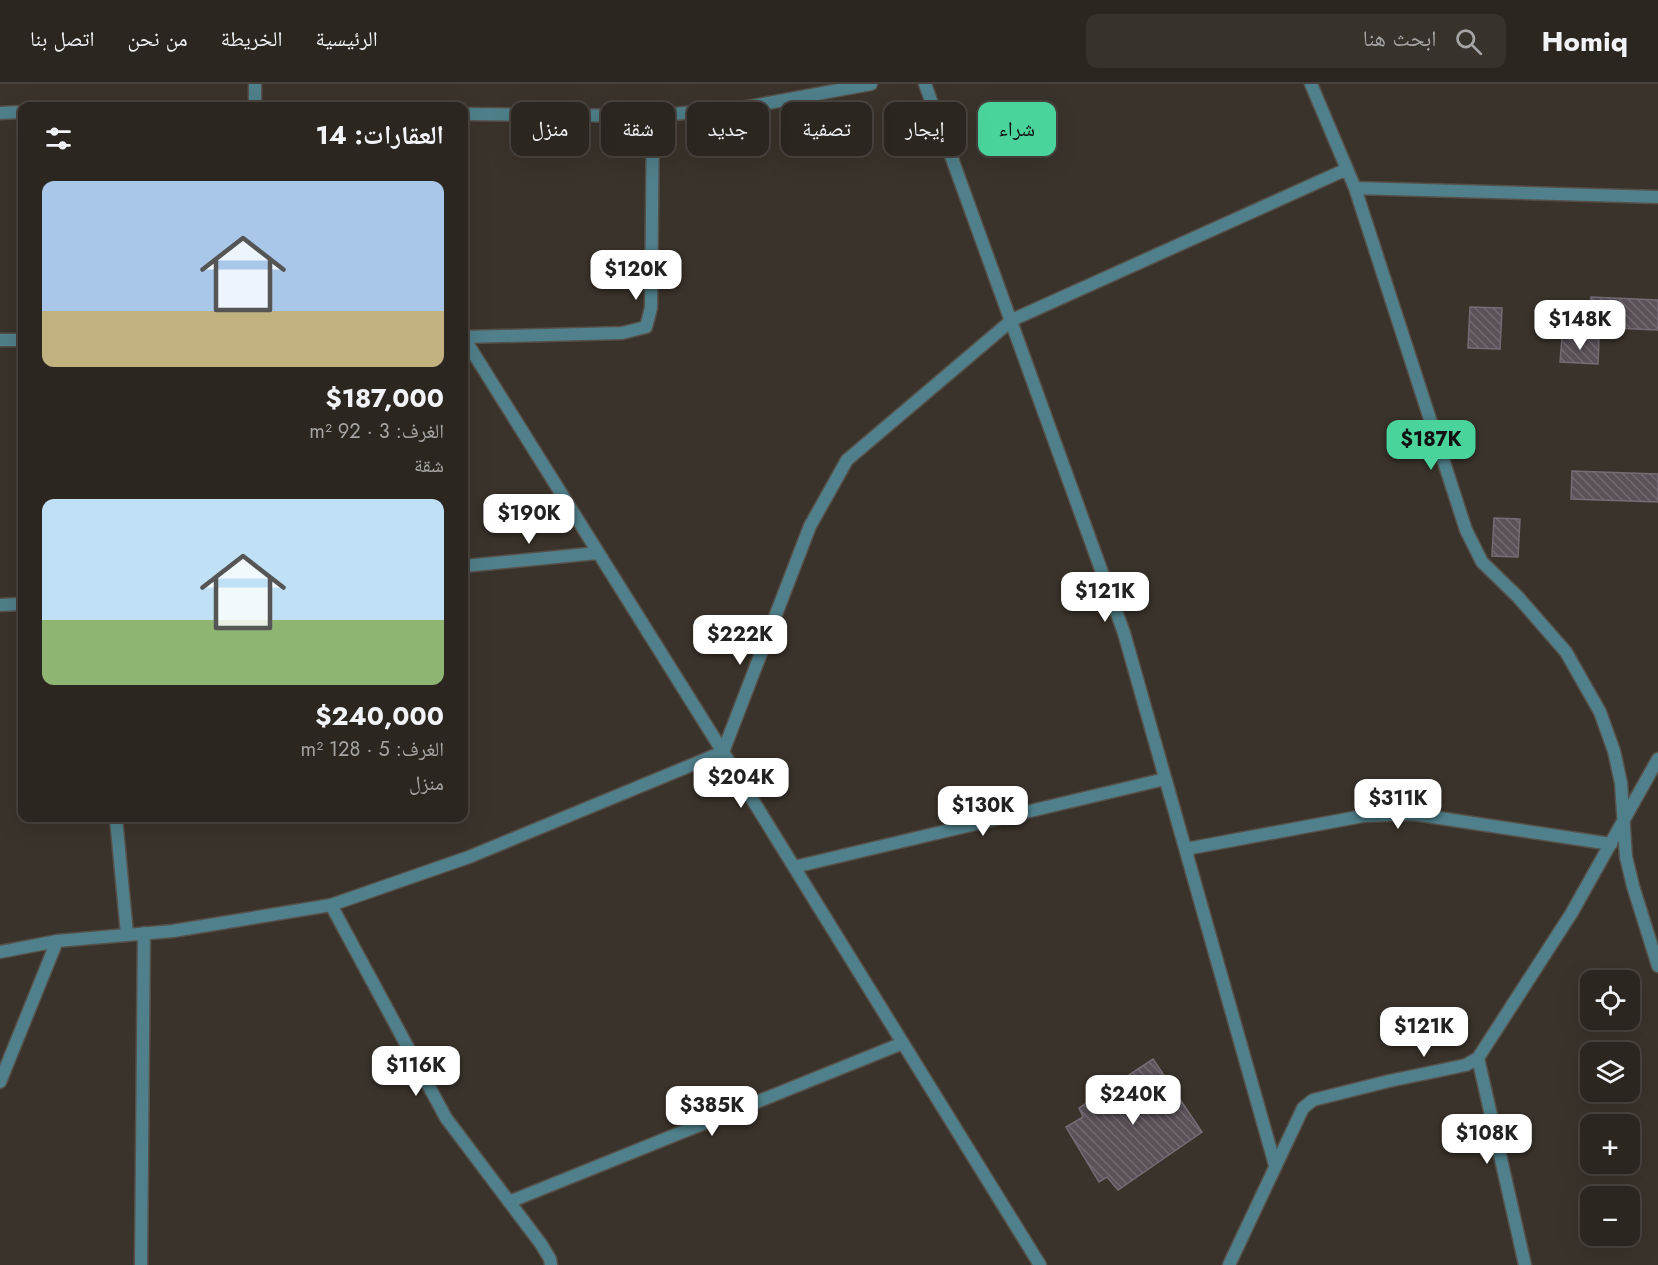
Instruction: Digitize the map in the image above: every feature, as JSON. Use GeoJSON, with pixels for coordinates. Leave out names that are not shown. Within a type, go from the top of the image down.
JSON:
{"type":"FeatureCollection","features":[{"type":"Feature","properties":{"kind":"street"},"geometry":{"type":"LineString","coordinates":[[255,84],[255,102]]}},
{"type":"Feature","properties":{"kind":"street"},"geometry":{"type":"LineString","coordinates":[[675,114],[747,107],[871,84]]}},
{"type":"Feature","properties":{"kind":"street"},"geometry":{"type":"LineString","coordinates":[[925,84],[1124,633],[1275,1165]]}},
{"type":"Feature","properties":{"kind":"street"},"geometry":{"type":"LineString","coordinates":[[1311,84],[1355,188],[1466,530],[1482,562],[1518,597],[1566,652],[1600,712],[1614,751],[1621,783],[1626,857],[1658,966]]}},
{"type":"Feature","properties":{"kind":"street"},"geometry":{"type":"LineString","coordinates":[[0,113],[18,112]]}},
{"type":"Feature","properties":{"kind":"street"},"geometry":{"type":"LineString","coordinates":[[468,114],[601,115]]}},
{"type":"Feature","properties":{"kind":"street"},"geometry":{"type":"LineString","coordinates":[[468,337],[622,333],[646,327],[651,308],[653,156]]}},
{"type":"Feature","properties":{"kind":"street"},"geometry":{"type":"LineString","coordinates":[[0,952],[57,941],[172,931],[331,905],[469,857],[723,752],[810,526],[848,460],[1012,320],[1347,169]]}},
{"type":"Feature","properties":{"kind":"street"},"geometry":{"type":"LineString","coordinates":[[1355,188],[1658,197]]}},
{"type":"Feature","properties":{"kind":"street"},"geometry":{"type":"LineString","coordinates":[[0,340],[18,340]]}},
{"type":"Feature","properties":{"kind":"street"},"geometry":{"type":"LineString","coordinates":[[468,343],[1040,1265]]}},
{"type":"Feature","properties":{"kind":"street"},"geometry":{"type":"LineString","coordinates":[[468,566],[598,553]]}},
{"type":"Feature","properties":{"kind":"street"},"geometry":{"type":"LineString","coordinates":[[0,605],[18,604]]}},
{"type":"Feature","properties":{"kind":"street"},"geometry":{"type":"LineString","coordinates":[[1229,1265],[1302,1108],[1313,1100],[1466,1065],[1478,1058],[1571,914],[1658,759]]}},
{"type":"Feature","properties":{"kind":"street"},"geometry":{"type":"LineString","coordinates":[[794,867],[1166,779]]}},
{"type":"Feature","properties":{"kind":"street"},"geometry":{"type":"LineString","coordinates":[[1186,849],[1363,816],[1413,814],[1611,844]]}},
{"type":"Feature","properties":{"kind":"street"},"geometry":{"type":"LineString","coordinates":[[116,822],[128,934]]}},
{"type":"Feature","properties":{"kind":"street"},"geometry":{"type":"LineString","coordinates":[[331,905],[441,1109],[541,1244],[551,1265]]}},
{"type":"Feature","properties":{"kind":"street"},"geometry":{"type":"LineString","coordinates":[[141,1265],[144,933]]}},
{"type":"Feature","properties":{"kind":"street"},"geometry":{"type":"LineString","coordinates":[[0,1083],[57,941]]}},
{"type":"Feature","properties":{"kind":"street"},"geometry":{"type":"LineString","coordinates":[[509,1202],[903,1043]]}},
{"type":"Feature","properties":{"kind":"street"},"geometry":{"type":"LineString","coordinates":[[1478,1058],[1525,1265]]}},
{"type":"Feature","properties":{"kind":"building"},"geometry":{"type":"Polygon","coordinates":[[[1591,297],[1658,300],[1658,330],[1589,327],[1591,297]]]}},
{"type":"Feature","properties":{"kind":"building"},"geometry":{"type":"Polygon","coordinates":[[[1470,307],[1502,308],[1500,349],[1468,348],[1470,307]]]}},
{"type":"Feature","properties":{"kind":"building"},"geometry":{"type":"Polygon","coordinates":[[[1562,338],[1599,339],[1598,364],[1560,362],[1562,338]]]}},
{"type":"Feature","properties":{"kind":"building"},"geometry":{"type":"Polygon","coordinates":[[[1572,471],[1658,474],[1658,502],[1571,499],[1572,471]]]}},
{"type":"Feature","properties":{"kind":"building"},"geometry":{"type":"Polygon","coordinates":[[[1494,518],[1520,519],[1518,557],[1492,556],[1494,518]]]}},
{"type":"Feature","properties":{"kind":"building"},"geometry":{"type":"Polygon","coordinates":[[[1153,1059],[1202,1132],[1118,1190],[1107,1177],[1099,1182],[1066,1127],[1083,1117],[1079,1108],[1153,1059]]]}}]}
